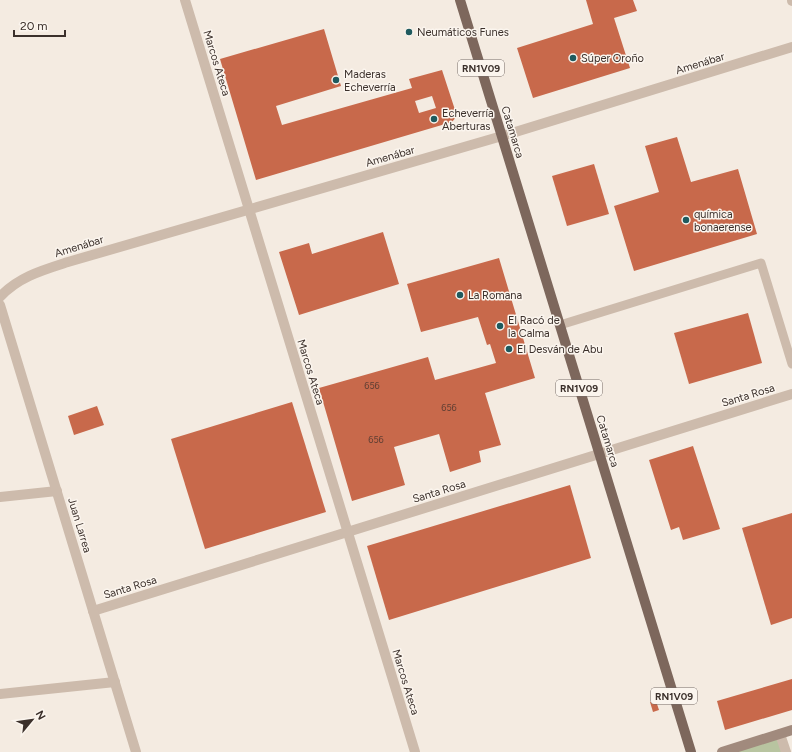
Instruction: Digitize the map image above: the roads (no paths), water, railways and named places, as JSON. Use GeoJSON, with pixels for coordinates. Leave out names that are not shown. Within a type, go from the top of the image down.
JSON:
{"type":"FeatureCollection","features":[{"type":"Feature","properties":{"kind":"main road","name":"Catamarca"},"geometry":{"type":"LineString","coordinates":[[460,0],[691,752]]}},
{"type":"Feature","properties":{"kind":"main road"},"geometry":{"type":"LineString","coordinates":[[722,752],[792,730]]}},
{"type":"Feature","properties":{"kind":"street","name":"Marcos Ateca"},"geometry":{"type":"LineString","coordinates":[[185,0],[415,752]]}},
{"type":"Feature","properties":{"kind":"street","name":"Amenábar"},"geometry":{"type":"LineString","coordinates":[[0,297],[17,282],[32,274],[95,253],[249,210],[502,136],[792,47]]}},
{"type":"Feature","properties":{"kind":"street","name":"Juan Larrea"},"geometry":{"type":"LineString","coordinates":[[0,305],[136,752]]}},
{"type":"Feature","properties":{"kind":"street","name":"Santa Rosa"},"geometry":{"type":"LineString","coordinates":[[93,611],[792,394]]}},
{"type":"Feature","properties":{"kind":"street"},"geometry":{"type":"LineString","coordinates":[[0,497],[57,491]]}},
{"type":"Feature","properties":{"kind":"street"},"geometry":{"type":"LineString","coordinates":[[0,694],[115,682]]}},
{"type":"Feature","properties":{"kind":"street"},"geometry":{"type":"LineString","coordinates":[[780,734],[786,752]]}},
{"type":"Feature","properties":{"kind":"lane"},"geometry":{"type":"LineString","coordinates":[[560,325],[761,263],[792,364]]}},
{"type":"Feature","properties":{"kind":"place","name":"Neumáticos Funes"},"geometry":{"type":"Point","coordinates":[409,32]}},
{"type":"Feature","properties":{"kind":"place","name":"Súper Oroño"},"geometry":{"type":"Point","coordinates":[573,58]}},
{"type":"Feature","properties":{"kind":"place","name":"Maderas Echeverría"},"geometry":{"type":"Point","coordinates":[336,80]}},
{"type":"Feature","properties":{"kind":"place","name":"Echeverría Aberturas"},"geometry":{"type":"Point","coordinates":[434,119]}},
{"type":"Feature","properties":{"kind":"place","name":"química bonaerense"},"geometry":{"type":"Point","coordinates":[686,220]}},
{"type":"Feature","properties":{"kind":"place","name":"La Romana"},"geometry":{"type":"Point","coordinates":[460,295]}},
{"type":"Feature","properties":{"kind":"place","name":"El Racó de la Calma"},"geometry":{"type":"Point","coordinates":[500,326]}},
{"type":"Feature","properties":{"kind":"place","name":"El Desván de Abu"},"geometry":{"type":"Point","coordinates":[509,349]}}]}
